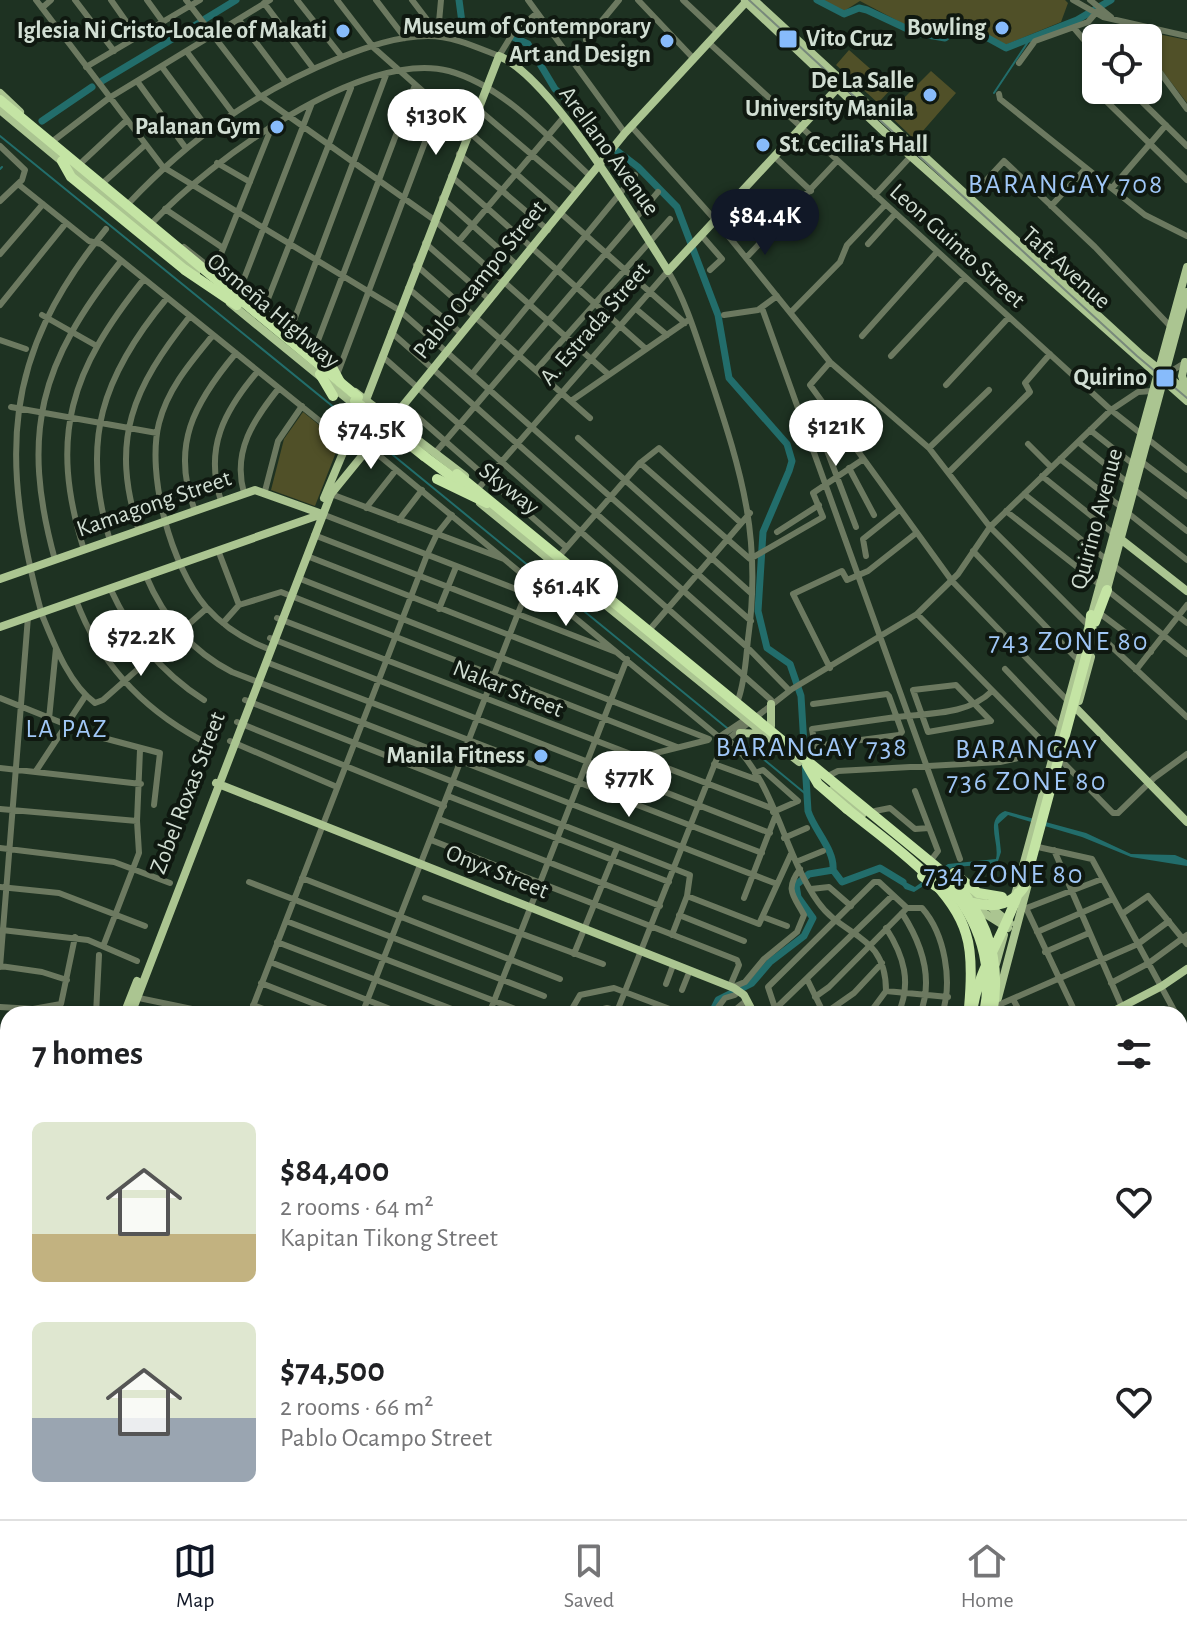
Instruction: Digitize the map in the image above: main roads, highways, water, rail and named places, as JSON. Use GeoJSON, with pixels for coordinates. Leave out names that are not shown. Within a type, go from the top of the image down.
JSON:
{"type":"FeatureCollection","features":[{"type":"Feature","properties":{"kind":"highway","name":"Skyway"},"geometry":{"type":"LineString","coordinates":[[0,97],[338,380],[527,528],[955,882],[982,923],[994,953],[994,1006]]}},
{"type":"Feature","properties":{"kind":"highway","name":"Skyway"},"geometry":{"type":"LineString","coordinates":[[4,111],[320,374],[487,503],[950,886],[975,926],[986,955],[988,989],[985,1006]]}},
{"type":"Feature","properties":{"kind":"highway"},"geometry":{"type":"LineString","coordinates":[[62,161],[71,177],[155,247],[201,284],[237,305]]}},
{"type":"Feature","properties":{"kind":"highway"},"geometry":{"type":"LineString","coordinates":[[182,246],[333,369],[338,380]]}},
{"type":"Feature","properties":{"kind":"highway"},"geometry":{"type":"LineString","coordinates":[[320,374],[333,396]]}},
{"type":"Feature","properties":{"kind":"highway"},"geometry":{"type":"LineString","coordinates":[[437,479],[487,503]]}},
{"type":"Feature","properties":{"kind":"highway"},"geometry":{"type":"LineString","coordinates":[[866,824],[946,895],[987,904],[1018,895],[1024,887],[1103,587]]}},
{"type":"Feature","properties":{"kind":"highway"},"geometry":{"type":"LineString","coordinates":[[974,1006],[979,981],[1008,924],[1080,661],[1094,624]]}},
{"type":"Feature","properties":{"kind":"highway"},"geometry":{"type":"LineString","coordinates":[[806,764],[818,784],[935,879],[966,933],[971,1006]]}},
{"type":"Feature","properties":{"kind":"highway"},"geometry":{"type":"LineString","coordinates":[[919,851],[944,864],[978,893],[991,898],[1011,892],[1024,871]]}},
{"type":"Feature","properties":{"kind":"main road","name":"Pablo Ocampo Street"},"geometry":{"type":"LineString","coordinates":[[319,514],[331,494],[628,129],[744,2]]}},
{"type":"Feature","properties":{"kind":"main road","name":"Taft Avenue"},"geometry":{"type":"LineString","coordinates":[[744,2],[892,132],[972,196],[1111,332],[1161,375]]}},
{"type":"Feature","properties":{"kind":"main road","name":"Zobel Roxas Street"},"geometry":{"type":"LineString","coordinates":[[255,682],[266,662],[319,514],[499,56]]}},
{"type":"Feature","properties":{"kind":"main road","name":"Arellano Avenue"},"geometry":{"type":"LineString","coordinates":[[499,56],[526,76],[600,165],[668,271]]}},
{"type":"Feature","properties":{"kind":"main road","name":"A. Estrada Street"},"geometry":{"type":"LineString","coordinates":[[668,271],[717,222],[840,85]]}},
{"type":"Feature","properties":{"kind":"main road","name":"Osmeña Highway"},"geometry":{"type":"LineString","coordinates":[[0,97],[4,111],[53,141],[81,163],[357,394],[364,405]]}},
{"type":"Feature","properties":{"kind":"main road","name":"Osmeña Highway"},"geometry":{"type":"LineString","coordinates":[[0,97],[62,161],[364,405],[478,488]]}},
{"type":"Feature","properties":{"kind":"main road","name":"Taft Avenue"},"geometry":{"type":"LineString","coordinates":[[892,132],[911,156],[1184,393],[1187,401]]}},
{"type":"Feature","properties":{"kind":"main road","name":"Quirino Avenue"},"geometry":{"type":"LineString","coordinates":[[1145,437],[1157,407],[1164,350],[1187,267]]}},
{"type":"Feature","properties":{"kind":"main road","name":"Quirino Avenue"},"geometry":{"type":"LineString","coordinates":[[995,1006],[1077,709],[1103,587],[1145,437],[1152,391],[1161,375],[1187,292]]}},
{"type":"Feature","properties":{"kind":"main road"},"geometry":{"type":"LineString","coordinates":[[1139,353],[1153,356],[1164,350]]}},
{"type":"Feature","properties":{"kind":"main road"},"geometry":{"type":"LineString","coordinates":[[1157,407],[1165,398],[1184,393],[1182,376],[1186,361]]}},
{"type":"Feature","properties":{"kind":"main road"},"geometry":{"type":"LineString","coordinates":[[357,394],[372,385]]}},
{"type":"Feature","properties":{"kind":"main road","name":"Osmeña Highway"},"geometry":{"type":"LineString","coordinates":[[389,424],[435,453],[539,536],[563,551],[738,700],[752,717]]}},
{"type":"Feature","properties":{"kind":"main road","name":"Osmeña Highway"},"geometry":{"type":"LineString","coordinates":[[389,424],[752,717],[935,879],[978,904]]}},
{"type":"Feature","properties":{"kind":"main road","name":"Kamagong Street"},"geometry":{"type":"LineString","coordinates":[[0,579],[244,493],[265,491],[319,514]]}},
{"type":"Feature","properties":{"kind":"main road"},"geometry":{"type":"LineString","coordinates":[[303,520],[304,507]]}},
{"type":"Feature","properties":{"kind":"main road","name":"Zobel Roxas Street"},"geometry":{"type":"LineString","coordinates":[[288,598],[307,556],[319,514]]}},
{"type":"Feature","properties":{"kind":"main road"},"geometry":{"type":"LineString","coordinates":[[0,627],[319,514]]}},
{"type":"Feature","properties":{"kind":"main road"},"geometry":{"type":"LineString","coordinates":[[1117,536],[1187,591]]}},
{"type":"Feature","properties":{"kind":"main road","name":"Zobel Roxas Street"},"geometry":{"type":"LineString","coordinates":[[129,1006],[272,639]]}},
{"type":"Feature","properties":{"kind":"main road"},"geometry":{"type":"LineString","coordinates":[[985,1006],[1052,752],[1080,661]]}},
{"type":"Feature","properties":{"kind":"main road"},"geometry":{"type":"LineString","coordinates":[[1067,700],[1186,820]]}},
{"type":"Feature","properties":{"kind":"main road"},"geometry":{"type":"LineString","coordinates":[[740,733],[767,730],[771,702]]}},
{"type":"Feature","properties":{"kind":"main road","name":"Osmeña Highway"},"geometry":{"type":"LineString","coordinates":[[767,730],[798,748]]}},
{"type":"Feature","properties":{"kind":"main road","name":"Osmeña Highway"},"geometry":{"type":"LineString","coordinates":[[806,764],[830,775],[946,870],[978,904],[1017,928]]}},
{"type":"Feature","properties":{"kind":"main road","name":"Onyx Street"},"geometry":{"type":"LineString","coordinates":[[215,785],[733,990]]}},
{"type":"Feature","properties":{"kind":"main road"},"geometry":{"type":"LineString","coordinates":[[997,960],[996,938],[988,912],[1006,908],[1013,900]]}},
{"type":"Feature","properties":{"kind":"main road","name":"Onyx Street"},"geometry":{"type":"LineString","coordinates":[[641,954],[688,975],[733,990]]}},
{"type":"Feature","properties":{"kind":"main road"},"geometry":{"type":"LineString","coordinates":[[1130,1006],[1187,969]]}},
{"type":"Feature","properties":{"kind":"main road"},"geometry":{"type":"LineString","coordinates":[[733,990],[748,1006]]}},
{"type":"Feature","properties":{"kind":"main road","name":"Zobel Roxas Street"},"geometry":{"type":"LineString","coordinates":[[132,1006],[134,997]]}},
{"type":"Feature","properties":{"kind":"water"},"geometry":{"type":"Polygon","coordinates":[[[1005,811],[1086,833],[1131,854],[1175,855],[1187,860],[1187,866],[1131,857],[1082,837],[1008,815],[998,824],[1001,852],[997,864],[953,867],[914,892],[905,889],[896,877],[915,887],[948,864],[996,859],[995,820],[1005,811]]]}},
{"type":"Feature","properties":{"kind":"waterway"},"geometry":{"type":"LineString","coordinates":[[205,19],[236,0]]}},
{"type":"Feature","properties":{"kind":"waterway"},"geometry":{"type":"LineString","coordinates":[[459,0],[463,30],[469,34],[494,28],[528,44],[555,89],[567,100],[583,125],[638,167],[677,207],[718,315],[729,378],[787,444],[792,461],[763,532],[758,611],[767,648],[790,664],[801,696],[808,811],[831,855],[833,870]]}},
{"type":"Feature","properties":{"kind":"waterway"},"geometry":{"type":"LineString","coordinates":[[817,0],[844,14],[859,8],[867,10],[916,33],[945,38],[961,25],[966,26],[1006,48],[1077,20],[1111,0]]}},
{"type":"Feature","properties":{"kind":"waterway"},"geometry":{"type":"LineString","coordinates":[[102,81],[199,23]]}},
{"type":"Feature","properties":{"kind":"waterway"},"geometry":{"type":"LineString","coordinates":[[994,93],[1030,39]]}},
{"type":"Feature","properties":{"kind":"waterway"},"geometry":{"type":"LineString","coordinates":[[42,121],[92,87]]}},
{"type":"Feature","properties":{"kind":"waterway"},"geometry":{"type":"LineString","coordinates":[[0,136],[352,422]]}},
{"type":"Feature","properties":{"kind":"waterway"},"geometry":{"type":"LineString","coordinates":[[377,442],[727,728]]}},
{"type":"Feature","properties":{"kind":"waterway"},"geometry":{"type":"LineString","coordinates":[[739,739],[807,795]]}},
{"type":"Feature","properties":{"kind":"waterway"},"geometry":{"type":"LineString","coordinates":[[833,870],[842,882],[880,868],[903,882]]}},
{"type":"Feature","properties":{"kind":"waterway"},"geometry":{"type":"LineString","coordinates":[[715,1006],[718,1000],[752,983],[770,962],[804,936],[813,918],[798,897],[796,885],[809,874],[833,870]]}},
{"type":"Feature","properties":{"kind":"tunnel"},"geometry":{"type":"LineString","coordinates":[[932,874],[942,882]]}},
{"type":"Feature","properties":{"kind":"tram line"},"geometry":{"type":"LineString","coordinates":[[749,0],[1137,356],[1187,398]]}},
{"type":"Feature","properties":{"kind":"place","name":"Bowling"},"geometry":{"type":"Point","coordinates":[1002,28]}},
{"type":"Feature","properties":{"kind":"place","name":"Iglesia Ni Cristo-Locale of Makati"},"geometry":{"type":"Point","coordinates":[343,31]}},
{"type":"Feature","properties":{"kind":"place","name":"Vito Cruz"},"geometry":{"type":"Point","coordinates":[788,39]}},
{"type":"Feature","properties":{"kind":"place","name":"Museum of Contemporary Art and Design"},"geometry":{"type":"Point","coordinates":[667,41]}},
{"type":"Feature","properties":{"kind":"place","name":"De La Salle University Manila"},"geometry":{"type":"Point","coordinates":[930,95]}},
{"type":"Feature","properties":{"kind":"place","name":"Palanan Gym"},"geometry":{"type":"Point","coordinates":[277,127]}},
{"type":"Feature","properties":{"kind":"place","name":"St. Cecilia's Hall"},"geometry":{"type":"Point","coordinates":[763,145]}},
{"type":"Feature","properties":{"kind":"place","name":"Quirino"},"geometry":{"type":"Point","coordinates":[1165,378]}},
{"type":"Feature","properties":{"kind":"place","name":"Manila Fitness"},"geometry":{"type":"Point","coordinates":[541,756]}},
{"type":"Feature","properties":{"kind":"district","name":"BARANGAY 708"},"geometry":{"type":"Point","coordinates":[1066,185]}},
{"type":"Feature","properties":{"kind":"district","name":"743 ZONE 80"},"geometry":{"type":"Point","coordinates":[1069,642]}},
{"type":"Feature","properties":{"kind":"district","name":"LA PAZ"},"geometry":{"type":"Point","coordinates":[67,729]}},
{"type":"Feature","properties":{"kind":"district","name":"BARANGAY 738"},"geometry":{"type":"Point","coordinates":[812,748]}},
{"type":"Feature","properties":{"kind":"district","name":"BARANGAY 736 ZONE 80"},"geometry":{"type":"Point","coordinates":[1027,766]}},
{"type":"Feature","properties":{"kind":"district","name":"734 ZONE 80"},"geometry":{"type":"Point","coordinates":[1004,875]}}]}
